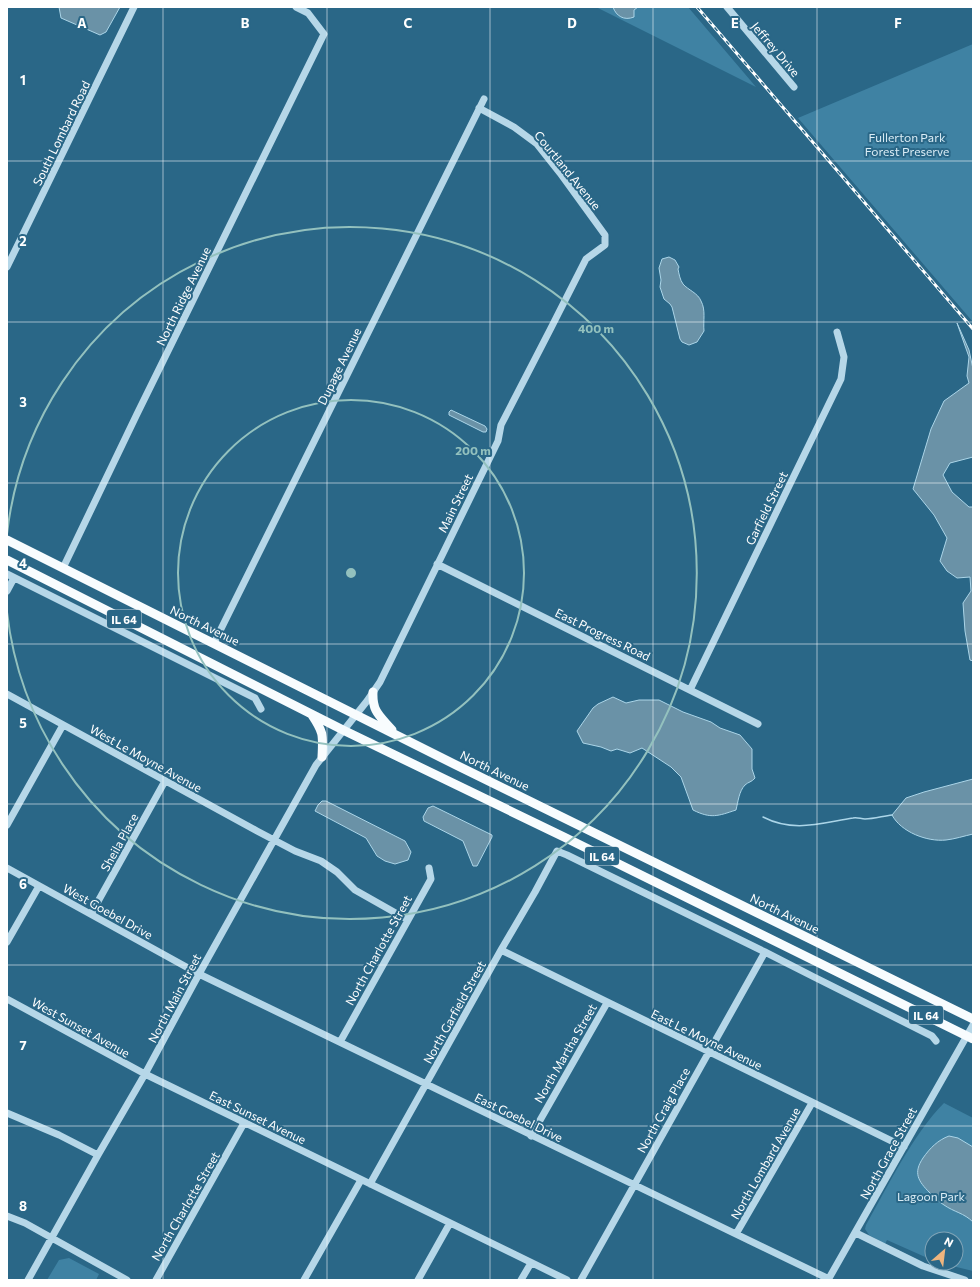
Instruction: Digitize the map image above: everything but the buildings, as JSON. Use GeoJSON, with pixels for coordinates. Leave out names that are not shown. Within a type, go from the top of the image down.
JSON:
{"type":"FeatureCollection","features":[{"type":"Feature","properties":{"kind":"main road","name":"North Avenue"},"geometry":{"type":"LineString","coordinates":[[7,540],[973,1019]]}},
{"type":"Feature","properties":{"kind":"main road","name":"IL 64"},"geometry":{"type":"LineString","coordinates":[[7,560],[343,730],[564,837],[970,1038]]}},
{"type":"Feature","properties":{"kind":"main road"},"geometry":{"type":"LineString","coordinates":[[373,692],[372,702],[374,709],[396,734]]}},
{"type":"Feature","properties":{"kind":"main road"},"geometry":{"type":"LineString","coordinates":[[311,714],[321,729],[323,739],[322,757]]}},
{"type":"Feature","properties":{"kind":"street","name":"South Lombard Road"},"geometry":{"type":"LineString","coordinates":[[7,267],[134,7]]}},
{"type":"Feature","properties":{"kind":"street","name":"North Ridge Avenue"},"geometry":{"type":"LineString","coordinates":[[63,568],[324,34],[308,13],[296,7]]}},
{"type":"Feature","properties":{"kind":"street","name":"Jeffrey Drive"},"geometry":{"type":"LineString","coordinates":[[726,7],[794,87]]}},
{"type":"Feature","properties":{"kind":"street","name":"Dupage Avenue"},"geometry":{"type":"LineString","coordinates":[[214,643],[484,99]]}},
{"type":"Feature","properties":{"kind":"street","name":"Courtland Avenue"},"geometry":{"type":"LineString","coordinates":[[479,108],[514,127],[537,144],[605,235],[605,245]]}},
{"type":"Feature","properties":{"kind":"street","name":"Main Street"},"geometry":{"type":"LineString","coordinates":[[343,730],[380,682],[498,441],[501,425],[576,277],[586,259],[605,245]]}},
{"type":"Feature","properties":{"kind":"street","name":"Garfield Street"},"geometry":{"type":"LineString","coordinates":[[690,690],[841,379],[844,357],[837,332]]}},
{"type":"Feature","properties":{"kind":"street","name":"East Progress Road"},"geometry":{"type":"LineString","coordinates":[[437,564],[758,724]]}},
{"type":"Feature","properties":{"kind":"street"},"geometry":{"type":"LineString","coordinates":[[7,574],[256,698],[260,709]]}},
{"type":"Feature","properties":{"kind":"street"},"geometry":{"type":"LineString","coordinates":[[7,591],[14,578]]}},
{"type":"Feature","properties":{"kind":"street","name":"West Le Moyne Avenue"},"geometry":{"type":"LineString","coordinates":[[7,694],[274,840]]}},
{"type":"Feature","properties":{"kind":"street"},"geometry":{"type":"LineString","coordinates":[[7,825],[63,725]]}},
{"type":"Feature","properties":{"kind":"street","name":"North Main Street"},"geometry":{"type":"LineString","coordinates":[[28,1280],[145,1074],[316,765],[343,730]]}},
{"type":"Feature","properties":{"kind":"street","name":"Sheila Place"},"geometry":{"type":"LineString","coordinates":[[91,914],[166,781]]}},
{"type":"Feature","properties":{"kind":"street"},"geometry":{"type":"LineString","coordinates":[[274,840],[321,861],[337,872],[355,890],[408,920]]}},
{"type":"Feature","properties":{"kind":"street","name":"North Garfield Street"},"geometry":{"type":"LineString","coordinates":[[370,1184],[427,1085],[557,851],[765,952]]}},
{"type":"Feature","properties":{"kind":"street","name":"West Goebel Drive"},"geometry":{"type":"LineString","coordinates":[[7,868],[199,974]]}},
{"type":"Feature","properties":{"kind":"street","name":"North Charlotte Street"},"geometry":{"type":"LineString","coordinates":[[340,1042],[431,879],[429,868]]}},
{"type":"Feature","properties":{"kind":"street"},"geometry":{"type":"LineString","coordinates":[[7,942],[39,886]]}},
{"type":"Feature","properties":{"kind":"street","name":"East Le Moyne Avenue"},"geometry":{"type":"LineString","coordinates":[[501,950],[904,1147]]}},
{"type":"Feature","properties":{"kind":"street"},"geometry":{"type":"LineString","coordinates":[[765,952],[932,1036],[936,1041]]}},
{"type":"Feature","properties":{"kind":"street","name":"North Craig Place"},"geometry":{"type":"LineString","coordinates":[[581,1280],[765,952]]}},
{"type":"Feature","properties":{"kind":"street","name":"East Goebel Drive"},"geometry":{"type":"LineString","coordinates":[[199,974],[828,1280]]}},
{"type":"Feature","properties":{"kind":"street","name":"West Sunset Avenue"},"geometry":{"type":"LineString","coordinates":[[7,999],[145,1074]]}},
{"type":"Feature","properties":{"kind":"street","name":"North Martha Street"},"geometry":{"type":"LineString","coordinates":[[531,1136],[607,1002]]}},
{"type":"Feature","properties":{"kind":"street","name":"North Grace Street"},"geometry":{"type":"LineString","coordinates":[[828,1280],[904,1147],[970,1038],[973,1025]]}},
{"type":"Feature","properties":{"kind":"street","name":"East Sunset Avenue"},"geometry":{"type":"LineString","coordinates":[[145,1074],[370,1184]]}},
{"type":"Feature","properties":{"kind":"street","name":"North Lombard Avenue"},"geometry":{"type":"LineString","coordinates":[[736,1234],[812,1103]]}},
{"type":"Feature","properties":{"kind":"street"},"geometry":{"type":"LineString","coordinates":[[7,1113],[59,1134],[98,1155]]}},
{"type":"Feature","properties":{"kind":"street","name":"North Charlotte Street"},"geometry":{"type":"LineString","coordinates":[[156,1280],[244,1123]]}},
{"type":"Feature","properties":{"kind":"street"},"geometry":{"type":"LineString","coordinates":[[304,1280],[361,1180]]}},
{"type":"Feature","properties":{"kind":"street"},"geometry":{"type":"LineString","coordinates":[[370,1184],[567,1280]]}},
{"type":"Feature","properties":{"kind":"street"},"geometry":{"type":"LineString","coordinates":[[7,1216],[24,1223],[126,1280]]}},
{"type":"Feature","properties":{"kind":"street"},"geometry":{"type":"LineString","coordinates":[[418,1280],[450,1223]]}},
{"type":"Feature","properties":{"kind":"street"},"geometry":{"type":"LineString","coordinates":[[856,1233],[923,1266],[964,1280]]}},
{"type":"Feature","properties":{"kind":"street"},"geometry":{"type":"LineString","coordinates":[[521,1280],[531,1263]]}},
{"type":"Feature","properties":{"kind":"green space"},"geometry":{"type":"Polygon","coordinates":[[[596,7],[688,7],[756,87],[596,7]]]}},
{"type":"Feature","properties":{"kind":"green space","name":"Fullerton Park Forest Preserve"},"geometry":{"type":"Polygon","coordinates":[[[973,44],[973,322],[798,118],[973,44]]]}},
{"type":"Feature","properties":{"kind":"green space","name":"Lagoon Park"},"geometry":{"type":"Polygon","coordinates":[[[944,1103],[973,1118],[973,1271],[964,1269],[964,1231],[924,1231],[924,1256],[887,1240],[885,1244],[869,1235],[865,1229],[892,1177],[911,1145],[944,1103]]]}},
{"type":"Feature","properties":{"kind":"green space"},"geometry":{"type":"Polygon","coordinates":[[[69,1258],[99,1274],[96,1280],[47,1280],[59,1260],[69,1258]]]}},
{"type":"Feature","properties":{"kind":"shaded area"},"geometry":{"type":"Polygon","coordinates":[[[59,7],[120,7],[106,32],[100,35],[61,18],[59,7]]]}},
{"type":"Feature","properties":{"kind":"shaded area"},"geometry":{"type":"Polygon","coordinates":[[[613,7],[638,7],[634,10],[634,17],[624,18],[616,13],[613,7]]]}},
{"type":"Feature","properties":{"kind":"shaded area"},"geometry":{"type":"Polygon","coordinates":[[[669,257],[675,260],[679,267],[679,275],[683,284],[700,298],[703,304],[704,331],[697,342],[689,345],[682,342],[680,339],[672,307],[664,299],[660,287],[661,280],[659,268],[662,259],[669,257]]]}},
{"type":"Feature","properties":{"kind":"shaded area"},"geometry":{"type":"Polygon","coordinates":[[[957,323],[969,350],[973,369],[973,457],[950,463],[943,475],[952,492],[969,507],[973,507],[973,661],[970,660],[965,631],[963,603],[971,591],[970,577],[957,578],[947,571],[940,561],[947,538],[934,515],[913,489],[931,429],[944,401],[969,383],[967,376],[969,357],[957,323]]]}},
{"type":"Feature","properties":{"kind":"shaded area"},"geometry":{"type":"Polygon","coordinates":[[[451,410],[485,426],[487,429],[486,432],[483,432],[449,415],[451,410]]]}},
{"type":"Feature","properties":{"kind":"shaded area"},"geometry":{"type":"Polygon","coordinates":[[[613,697],[626,703],[639,700],[659,700],[683,712],[711,722],[720,728],[740,735],[752,749],[752,769],[755,778],[746,784],[741,790],[736,810],[710,816],[693,810],[681,777],[671,767],[642,748],[630,753],[617,749],[611,751],[583,743],[577,731],[593,708],[613,697]]]}},
{"type":"Feature","properties":{"kind":"shaded area"},"geometry":{"type":"Polygon","coordinates":[[[973,779],[973,834],[946,840],[931,839],[915,835],[908,831],[896,821],[892,815],[906,798],[973,779]]]}},
{"type":"Feature","properties":{"kind":"shaded area"},"geometry":{"type":"Polygon","coordinates":[[[322,801],[326,801],[405,841],[411,852],[408,860],[395,864],[385,861],[377,856],[366,838],[315,811],[322,801]]]}},
{"type":"Feature","properties":{"kind":"shaded area"},"geometry":{"type":"Polygon","coordinates":[[[433,806],[492,835],[477,866],[473,866],[463,841],[424,821],[423,817],[428,808],[433,806]]]}},
{"type":"Feature","properties":{"kind":"shaded area"},"geometry":{"type":"Polygon","coordinates":[[[949,1136],[958,1138],[973,1147],[973,1222],[938,1201],[922,1185],[918,1177],[918,1168],[926,1154],[938,1142],[949,1136]]]}},
{"type":"Feature","properties":{"kind":"waterway"},"geometry":{"type":"LineString","coordinates":[[763,817],[774,822],[797,826],[854,818],[868,819],[892,815]]}},
{"type":"Feature","properties":{"kind":"railway"},"geometry":{"type":"LineString","coordinates":[[697,7],[973,329]]}}]}
